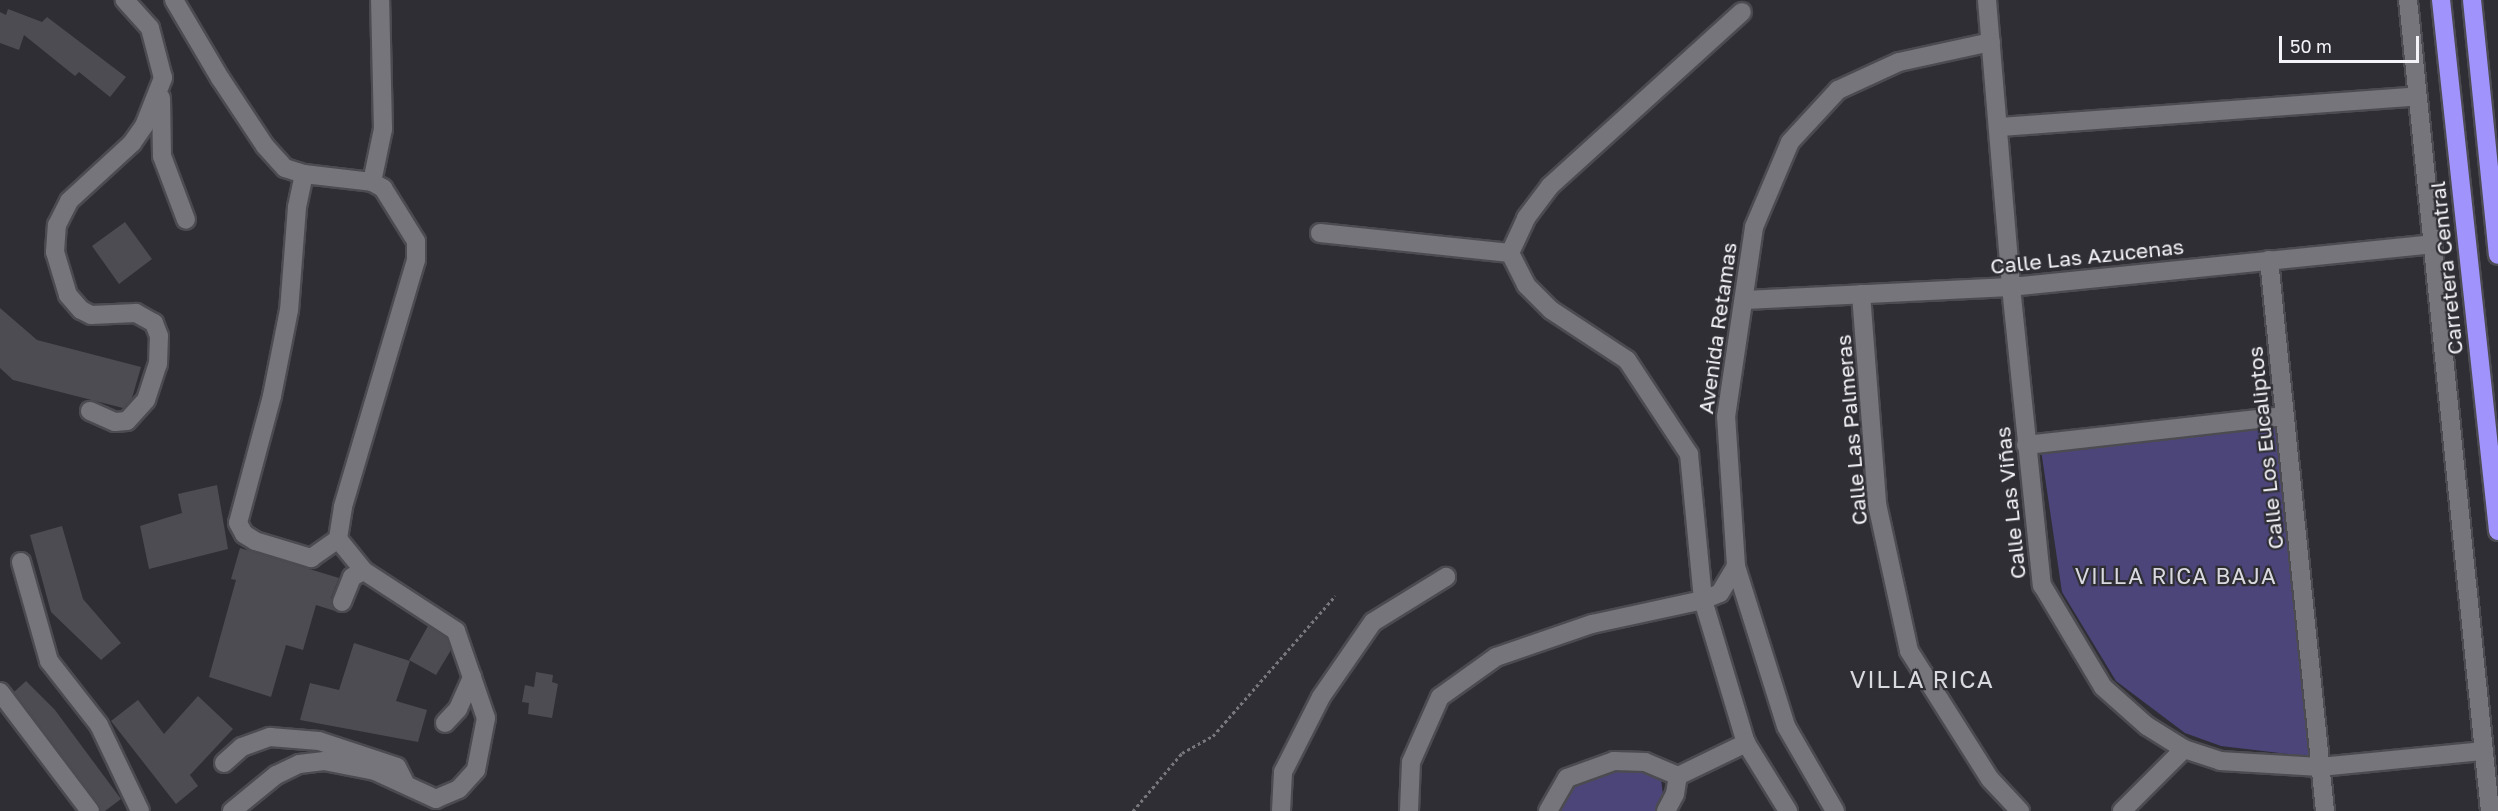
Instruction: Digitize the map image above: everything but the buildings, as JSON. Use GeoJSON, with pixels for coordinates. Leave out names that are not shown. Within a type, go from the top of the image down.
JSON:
{"type":"FeatureCollection","features":[{"type":"Feature","properties":{"kind":"highway","name":"Carretera Central"},"geometry":{"type":"LineString","coordinates":[[2441,0],[2498,531]]}},
{"type":"Feature","properties":{"kind":"highway"},"geometry":{"type":"LineString","coordinates":[[2472,0],[2498,255]]}},
{"type":"Feature","properties":{"kind":"street"},"geometry":{"type":"LineString","coordinates":[[125,0],[150,28],[163,78],[162,156],[186,220]]}},
{"type":"Feature","properties":{"kind":"street"},"geometry":{"type":"LineString","coordinates":[[174,0],[265,146],[285,168],[304,174],[372,182],[383,188],[416,241],[416,260],[343,507],[338,539],[311,558],[255,541],[244,534],[238,523],[272,396],[289,310],[297,207],[304,174]]}},
{"type":"Feature","properties":{"kind":"street"},"geometry":{"type":"LineString","coordinates":[[372,182],[383,129],[380,0]]}},
{"type":"Feature","properties":{"kind":"street","name":"Calle Las Viñas"},"geometry":{"type":"LineString","coordinates":[[1988,0],[2011,287],[2042,585],[2103,687],[2123,708],[2184,749],[2220,761],[2320,767],[2484,751]]}},
{"type":"Feature","properties":{"kind":"street"},"geometry":{"type":"LineString","coordinates":[[2408,0],[2490,811]]}},
{"type":"Feature","properties":{"kind":"street"},"geometry":{"type":"LineString","coordinates":[[1510,253],[1526,218],[1550,186],[1742,12]]}},
{"type":"Feature","properties":{"kind":"street","name":"Avenida Retamas"},"geometry":{"type":"LineString","coordinates":[[1835,811],[1786,726],[1736,566],[1726,417],[1754,227],[1790,142],[1809,117],[1838,90],[1899,62],[1991,42]]}},
{"type":"Feature","properties":{"kind":"street"},"geometry":{"type":"LineString","coordinates":[[90,411],[115,422],[127,421],[135,416],[154,383],[159,336],[147,317],[130,313],[91,315],[81,310],[68,295],[55,252],[57,225],[69,201],[132,143],[144,126],[163,78]]}},
{"type":"Feature","properties":{"kind":"street"},"geometry":{"type":"LineString","coordinates":[[1999,128],[2417,96]]}},
{"type":"Feature","properties":{"kind":"street"},"geometry":{"type":"LineString","coordinates":[[1320,233],[1510,253]]}},
{"type":"Feature","properties":{"kind":"street","name":"Calle Las Azucenas"},"geometry":{"type":"LineString","coordinates":[[1744,300],[2011,287],[2433,244]]}},
{"type":"Feature","properties":{"kind":"street"},"geometry":{"type":"LineString","coordinates":[[1510,253],[1526,285],[1551,310],[1627,360],[1689,454],[1703,600],[1746,743],[1788,811]]}},
{"type":"Feature","properties":{"kind":"street","name":"Calle Los Eucaliptos"},"geometry":{"type":"LineString","coordinates":[[2269,260],[2325,811]]}},
{"type":"Feature","properties":{"kind":"street","name":"Calle Las Palmeras"},"geometry":{"type":"LineString","coordinates":[[1861,294],[1877,504],[1909,651],[1990,779],[2020,811]]}},
{"type":"Feature","properties":{"kind":"street"},"geometry":{"type":"LineString","coordinates":[[2026,445],[2284,416]]}},
{"type":"Feature","properties":{"kind":"street"},"geometry":{"type":"LineString","coordinates":[[232,811],[276,775],[299,764],[346,764],[404,783],[420,794],[436,798],[459,789],[476,770],[486,718],[456,631],[364,571],[338,539]]}},
{"type":"Feature","properties":{"kind":"street"},"geometry":{"type":"LineString","coordinates":[[21,562],[49,661],[99,725],[140,811]]}},
{"type":"Feature","properties":{"kind":"street"},"geometry":{"type":"LineString","coordinates":[[1409,811],[1411,762],[1440,697],[1496,657],[1592,624],[1703,600],[1720,593],[1736,566]]}},
{"type":"Feature","properties":{"kind":"street"},"geometry":{"type":"LineString","coordinates":[[342,602],[352,577],[364,571]]}},
{"type":"Feature","properties":{"kind":"street"},"geometry":{"type":"LineString","coordinates":[[1281,811],[1283,772],[1322,696],[1373,622],[1446,577]]}},
{"type":"Feature","properties":{"kind":"street"},"geometry":{"type":"LineString","coordinates":[[445,723],[458,709],[472,677]]}},
{"type":"Feature","properties":{"kind":"street"},"geometry":{"type":"LineString","coordinates":[[0,693],[90,811]]}},
{"type":"Feature","properties":{"kind":"street"},"geometry":{"type":"LineString","coordinates":[[224,763],[243,747],[270,737],[319,741],[398,767],[404,783]]}},
{"type":"Feature","properties":{"kind":"street"},"geometry":{"type":"LineString","coordinates":[[1548,811],[1567,778],[1614,761],[1645,762],[1678,776],[1746,743]]}},
{"type":"Feature","properties":{"kind":"street"},"geometry":{"type":"LineString","coordinates":[[2122,811],[2184,749]]}},
{"type":"Feature","properties":{"kind":"street"},"geometry":{"type":"LineString","coordinates":[[1666,811],[1675,794],[1678,776]]}},
{"type":"Feature","properties":{"kind":"path"},"geometry":{"type":"LineString","coordinates":[[1133,811],[1182,753],[1212,736],[1335,596]]}},
{"type":"Feature","properties":{"kind":"shaded area"},"geometry":{"type":"Polygon","coordinates":[[[2279,424],[2314,757],[2221,746],[2185,733],[2116,681],[2062,592],[2041,450],[2279,424]]]}},
{"type":"Feature","properties":{"kind":"shaded area"},"geometry":{"type":"Polygon","coordinates":[[[1618,766],[1650,771],[1661,779],[1664,803],[1658,811],[1557,811],[1561,798],[1574,785],[1618,766]]]}},
{"type":"Feature","properties":{"kind":"district","name":"VILLA RICA BAJA"},"geometry":{"type":"Point","coordinates":[2176,576]}},
{"type":"Feature","properties":{"kind":"district","name":"VILLA RICA"},"geometry":{"type":"Point","coordinates":[1922,679]}}]}
